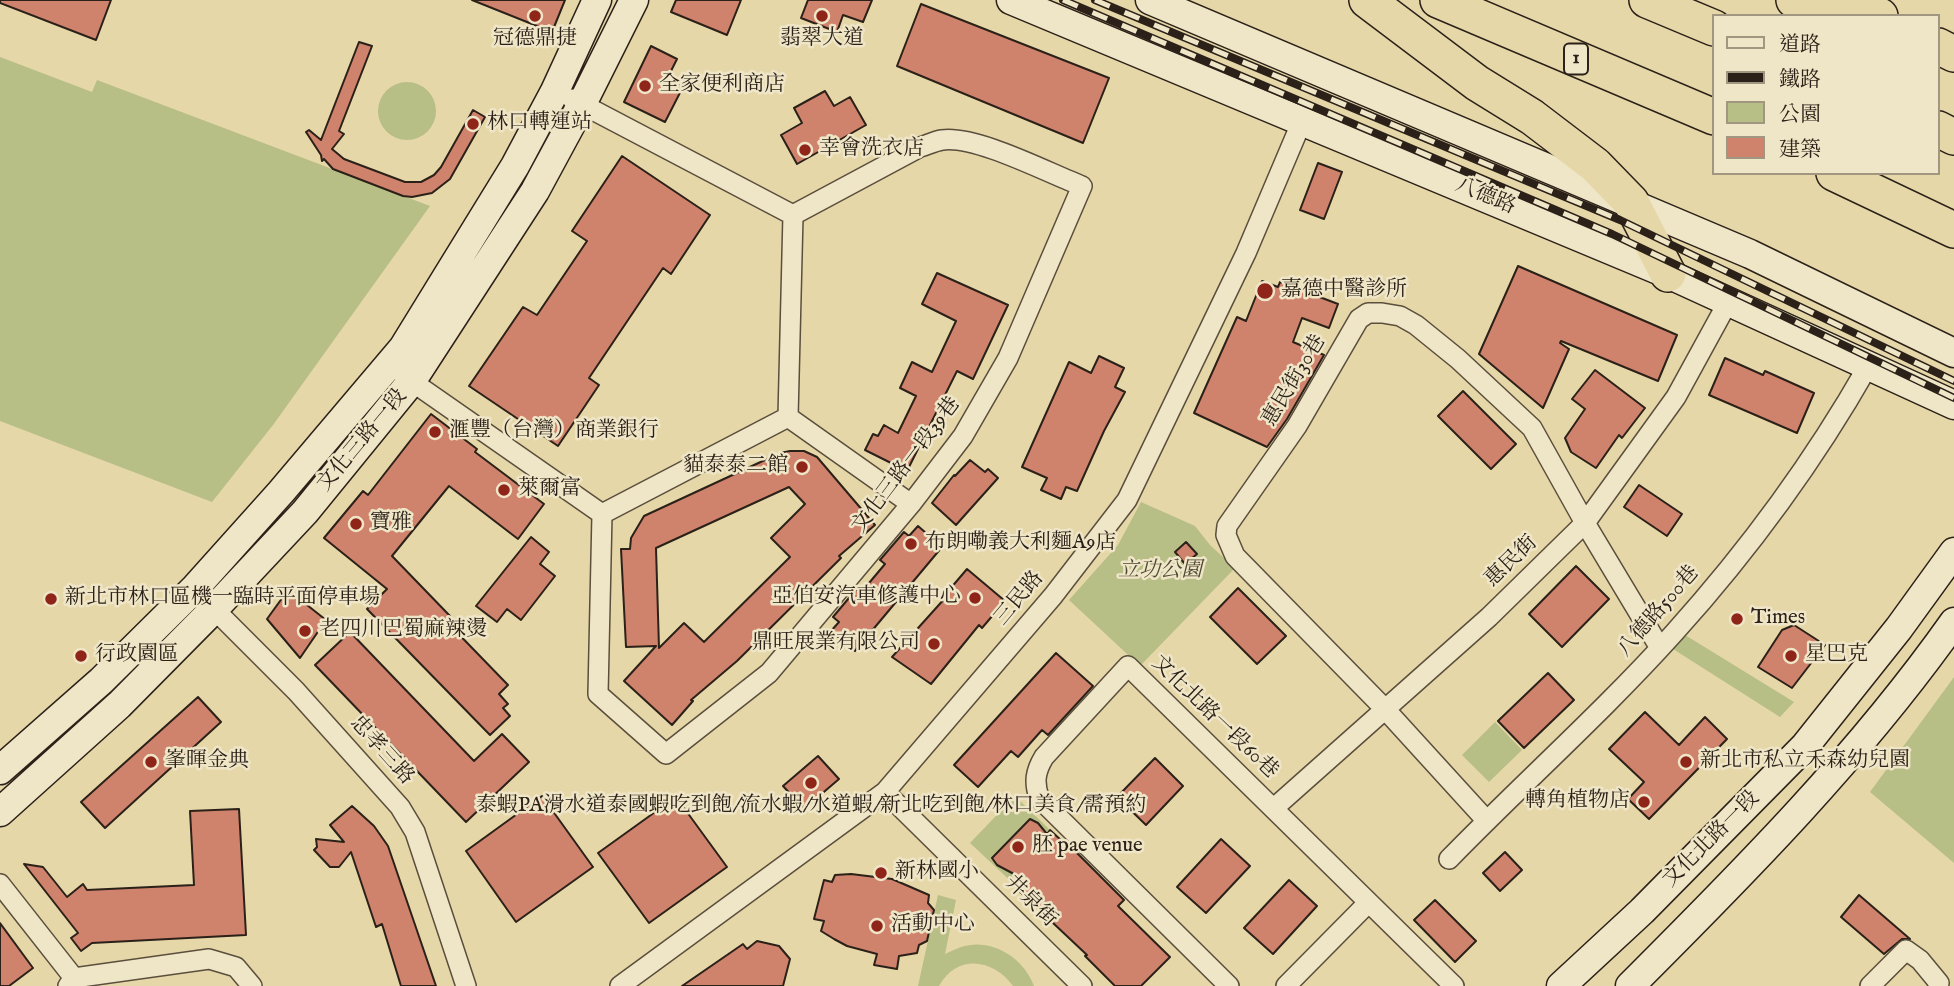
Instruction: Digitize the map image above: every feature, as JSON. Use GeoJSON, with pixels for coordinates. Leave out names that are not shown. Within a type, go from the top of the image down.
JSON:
{"type":"FeatureCollection","features":[{"type":"Feature","properties":{"kind":"highway"},"geometry":{"type":"LineString","coordinates":[[1367,0],[1595,165],[1631,202],[1668,274]]}},
{"type":"Feature","properties":{"kind":"highway","name":"1"},"geometry":{"type":"LineString","coordinates":[[1438,0],[1713,117]]}},
{"type":"Feature","properties":{"kind":"highway"},"geometry":{"type":"LineString","coordinates":[[1647,0],[1713,28]]}},
{"type":"Feature","properties":{"kind":"highway"},"geometry":{"type":"LineString","coordinates":[[1665,0],[1713,23]]}},
{"type":"Feature","properties":{"kind":"highway"},"geometry":{"type":"LineString","coordinates":[[1794,0],[1824,14]]}},
{"type":"Feature","properties":{"kind":"highway"},"geometry":{"type":"LineString","coordinates":[[1849,0],[1876,14]]}},
{"type":"Feature","properties":{"kind":"highway"},"geometry":{"type":"LineString","coordinates":[[1838,175],[1954,230]]}},
{"type":"Feature","properties":{"kind":"street","name":"文化三路一段"},"geometry":{"type":"LineString","coordinates":[[0,770],[101,681],[194,589],[281,492],[403,348],[515,166],[555,91],[597,0]]}},
{"type":"Feature","properties":{"kind":"street","name":"文化三路一段"},"geometry":{"type":"LineString","coordinates":[[0,812],[119,705],[214,609],[304,512],[411,383],[535,191],[634,0]]}},
{"type":"Feature","properties":{"kind":"street","name":"八德路"},"geometry":{"type":"LineString","coordinates":[[1011,0],[1668,274],[1954,405]]}},
{"type":"Feature","properties":{"kind":"street"},"geometry":{"type":"LineString","coordinates":[[1150,0],[1750,254],[1954,354]]}},
{"type":"Feature","properties":{"kind":"street"},"geometry":{"type":"LineString","coordinates":[[555,91],[793,215],[788,417]]}},
{"type":"Feature","properties":{"kind":"street","name":"三民路"},"geometry":{"type":"LineString","coordinates":[[620,986],[885,792],[1053,597],[1127,499],[1246,253],[1302,121]]}},
{"type":"Feature","properties":{"kind":"street","name":"文化三路一段39巷"},"geometry":{"type":"LineString","coordinates":[[602,514],[598,695],[666,754],[769,673],[911,505],[963,436],[1008,358],[1082,187],[991,149],[965,141],[942,140],[920,147],[793,215]]}},
{"type":"Feature","properties":{"kind":"street","name":"惠民街"},"geometry":{"type":"LineString","coordinates":[[1274,808],[1489,617],[1585,523],[1676,397],[1728,302]]}},
{"type":"Feature","properties":{"kind":"street","name":"惠民街30巷"},"geometry":{"type":"LineString","coordinates":[[1487,821],[1384,708],[1235,556],[1226,535],[1227,526],[1297,426],[1359,320],[1368,313],[1400,316],[1416,325],[1458,359],[1532,428],[1660,648]]}},
{"type":"Feature","properties":{"kind":"street"},"geometry":{"type":"LineString","coordinates":[[1897,326],[1954,336]]}},
{"type":"Feature","properties":{"kind":"street"},"geometry":{"type":"LineString","coordinates":[[389,364],[411,383],[602,514],[788,417]]}},
{"type":"Feature","properties":{"kind":"street","name":"八德路500巷"},"geometry":{"type":"LineString","coordinates":[[1449,859],[1660,648],[1756,534],[1818,447],[1868,366]]}},
{"type":"Feature","properties":{"kind":"street"},"geometry":{"type":"LineString","coordinates":[[788,417],[911,505]]}},
{"type":"Feature","properties":{"kind":"street","name":"文化北路一段"},"geometry":{"type":"LineString","coordinates":[[1561,986],[1642,911],[1805,746],[1899,628],[1954,552]]}},
{"type":"Feature","properties":{"kind":"street","name":"忠孝三路"},"geometry":{"type":"LineString","coordinates":[[194,589],[296,691],[400,807],[415,832],[466,986]]}},
{"type":"Feature","properties":{"kind":"street","name":"文化北路一段"},"geometry":{"type":"LineString","coordinates":[[1630,986],[1834,775],[1913,680],[1954,622]]}},
{"type":"Feature","properties":{"kind":"street","name":"文化北路一段60巷"},"geometry":{"type":"LineString","coordinates":[[1229,986],[1039,798],[1035,783],[1044,757],[1128,666],[1454,986]]}},
{"type":"Feature","properties":{"kind":"street","name":"井泉街"},"geometry":{"type":"LineString","coordinates":[[885,792],[1082,986]]}},
{"type":"Feature","properties":{"kind":"street"},"geometry":{"type":"LineString","coordinates":[[0,884],[71,982],[209,959],[236,967],[252,986]]}},
{"type":"Feature","properties":{"kind":"street"},"geometry":{"type":"LineString","coordinates":[[1286,986],[1368,903]]}},
{"type":"Feature","properties":{"kind":"street"},"geometry":{"type":"LineString","coordinates":[[1870,986],[1906,950],[1920,960],[1939,983],[1938,986]]}},
{"type":"Feature","properties":{"kind":"green space"},"geometry":{"type":"Polygon","coordinates":[[[0,57],[92,92],[97,80],[430,206],[273,425],[212,502],[0,421],[0,57]]]}},
{"type":"Feature","properties":{"kind":"green space"},"geometry":{"type":"Polygon","coordinates":[[[407,82],[423,87],[431,95],[436,111],[431,127],[423,135],[407,140],[391,135],[383,127],[378,111],[383,95],[391,87],[407,82]]]}},
{"type":"Feature","properties":{"kind":"green space","name":"立功公園"},"geometry":{"type":"Polygon","coordinates":[[[1141,502],[1195,526],[1210,545],[1235,568],[1140,666],[1069,600],[1118,545],[1141,502]]]}},
{"type":"Feature","properties":{"kind":"green space"},"geometry":{"type":"Polygon","coordinates":[[[1685,635],[1794,702],[1780,717],[1673,649],[1685,635]]]}},
{"type":"Feature","properties":{"kind":"green space"},"geometry":{"type":"Polygon","coordinates":[[[1954,677],[1954,863],[1870,792],[1954,677]]]}},
{"type":"Feature","properties":{"kind":"green space"},"geometry":{"type":"Polygon","coordinates":[[[1495,722],[1522,750],[1489,782],[1462,755],[1495,722]]]}},
{"type":"Feature","properties":{"kind":"green space"},"geometry":{"type":"Polygon","coordinates":[[[1015,796],[1050,830],[1043,838],[1043,858],[1016,886],[970,843],[1015,796]]]}},
{"type":"Feature","properties":{"kind":"green space"},"geometry":{"type":"Polygon","coordinates":[[[938,895],[956,900],[945,954],[972,945],[994,947],[1014,958],[1034,986],[1013,986],[996,970],[986,965],[965,964],[955,968],[939,986],[918,986],[938,895]]]}},
{"type":"Feature","properties":{"kind":"building"},"geometry":{"type":"Polygon","coordinates":[[[0,0],[111,0],[96,40],[0,3],[0,0]]]}},
{"type":"Feature","properties":{"kind":"building","name":"冠德鼎捷"},"geometry":{"type":"Polygon","coordinates":[[[472,0],[565,0],[552,32],[472,0]]]}},
{"type":"Feature","properties":{"kind":"building"},"geometry":{"type":"Polygon","coordinates":[[[676,0],[741,0],[727,35],[671,12],[676,0]]]}},
{"type":"Feature","properties":{"kind":"building","name":"翡翠大道"},"geometry":{"type":"Polygon","coordinates":[[[808,0],[872,0],[863,22],[843,15],[837,32],[801,18],[808,0]]]}},
{"type":"Feature","properties":{"kind":"building"},"geometry":{"type":"Polygon","coordinates":[[[921,4],[1109,78],[1083,143],[897,66],[921,4]]]}},
{"type":"Feature","properties":{"kind":"building","name":"林口轉運站"},"geometry":{"type":"Polygon","coordinates":[[[359,42],[372,46],[339,131],[344,134],[332,149],[344,159],[405,182],[421,182],[434,175],[441,167],[473,110],[485,117],[450,179],[432,193],[403,196],[333,169],[324,159],[322,161],[306,132],[309,130],[321,140],[359,42]]]}},
{"type":"Feature","properties":{"kind":"building"},"geometry":{"type":"Polygon","coordinates":[[[651,46],[677,59],[669,75],[685,83],[665,122],[624,102],[651,46]]]}},
{"type":"Feature","properties":{"kind":"building"},"geometry":{"type":"Polygon","coordinates":[[[825,91],[834,106],[850,97],[866,125],[797,164],[781,135],[802,123],[794,108],[825,91]]]}},
{"type":"Feature","properties":{"kind":"building"},"geometry":{"type":"Polygon","coordinates":[[[622,156],[710,215],[671,274],[663,268],[589,378],[599,385],[558,446],[469,386],[523,307],[537,315],[587,241],[572,231],[622,156]]]}},
{"type":"Feature","properties":{"kind":"building"},"geometry":{"type":"Polygon","coordinates":[[[1318,163],[1342,172],[1324,219],[1300,210],[1318,163]]]}},
{"type":"Feature","properties":{"kind":"building"},"geometry":{"type":"Polygon","coordinates":[[[1518,266],[1677,335],[1658,381],[1561,341],[1560,343],[1569,349],[1543,408],[1479,354],[1518,266]]]}},
{"type":"Feature","properties":{"kind":"building"},"geometry":{"type":"Polygon","coordinates":[[[937,273],[1008,305],[973,379],[957,371],[907,471],[865,450],[873,434],[878,436],[884,425],[898,433],[916,396],[900,388],[912,362],[932,372],[956,321],[922,304],[937,273]]]}},
{"type":"Feature","properties":{"kind":"building"},"geometry":{"type":"Polygon","coordinates":[[[1262,281],[1278,287],[1280,282],[1338,304],[1329,328],[1302,318],[1293,342],[1324,355],[1287,419],[1267,447],[1194,413],[1237,317],[1246,321],[1262,281]]]}},
{"type":"Feature","properties":{"kind":"building"},"geometry":{"type":"Polygon","coordinates":[[[1099,356],[1124,368],[1115,387],[1125,392],[1077,491],[1066,487],[1061,499],[1041,490],[1047,478],[1022,467],[1069,362],[1091,373],[1099,356]]]}},
{"type":"Feature","properties":{"kind":"building"},"geometry":{"type":"Polygon","coordinates":[[[1725,358],[1763,375],[1765,371],[1814,393],[1797,433],[1709,395],[1725,358]]]}},
{"type":"Feature","properties":{"kind":"building"},"geometry":{"type":"Polygon","coordinates":[[[1595,370],[1645,408],[1622,438],[1619,435],[1596,468],[1571,452],[1565,438],[1585,409],[1572,399],[1595,370]]]}},
{"type":"Feature","properties":{"kind":"building"},"geometry":{"type":"Polygon","coordinates":[[[1463,391],[1516,444],[1491,469],[1438,416],[1463,391]]]}},
{"type":"Feature","properties":{"kind":"building"},"geometry":{"type":"Polygon","coordinates":[[[431,414],[477,449],[475,452],[544,504],[518,539],[449,486],[392,556],[450,616],[445,620],[508,685],[499,694],[508,704],[503,708],[510,716],[490,735],[367,609],[387,589],[324,538],[363,491],[368,495],[431,414]]]}},
{"type":"Feature","properties":{"kind":"building"},"geometry":{"type":"Polygon","coordinates":[[[804,451],[817,457],[875,525],[839,556],[841,558],[737,661],[691,700],[693,701],[672,725],[624,681],[656,646],[626,647],[621,549],[630,549],[631,538],[644,516],[780,453],[804,451]],[[789,487],[656,548],[659,648],[684,623],[704,642],[790,557],[771,538],[805,504],[789,487]]]}},
{"type":"Feature","properties":{"kind":"building"},"geometry":{"type":"Polygon","coordinates":[[[970,460],[985,472],[988,469],[998,478],[956,525],[932,503],[970,460]]]}},
{"type":"Feature","properties":{"kind":"building"},"geometry":{"type":"Polygon","coordinates":[[[1639,485],[1682,514],[1667,536],[1624,507],[1639,485]]]}},
{"type":"Feature","properties":{"kind":"building"},"geometry":{"type":"Polygon","coordinates":[[[918,526],[942,547],[855,651],[831,631],[839,622],[833,617],[859,586],[864,589],[885,564],[880,560],[904,532],[909,536],[918,526]]]}},
{"type":"Feature","properties":{"kind":"building"},"geometry":{"type":"Polygon","coordinates":[[[531,537],[549,552],[540,564],[555,576],[521,620],[507,609],[497,622],[476,606],[531,537]]]}},
{"type":"Feature","properties":{"kind":"building"},"geometry":{"type":"Polygon","coordinates":[[[1186,542],[1197,554],[1185,564],[1175,552],[1186,542]]]}},
{"type":"Feature","properties":{"kind":"building"},"geometry":{"type":"Polygon","coordinates":[[[1576,566],[1609,599],[1562,647],[1529,614],[1576,566]]]}},
{"type":"Feature","properties":{"kind":"building"},"geometry":{"type":"Polygon","coordinates":[[[967,569],[1005,601],[982,628],[979,625],[931,684],[892,657],[946,597],[944,596],[967,569]]]}},
{"type":"Feature","properties":{"kind":"building"},"geometry":{"type":"Polygon","coordinates":[[[1238,588],[1286,636],[1257,664],[1210,617],[1238,588]]]}},
{"type":"Feature","properties":{"kind":"building"},"geometry":{"type":"Polygon","coordinates":[[[288,590],[326,620],[300,658],[267,619],[288,590]]]}},
{"type":"Feature","properties":{"kind":"building","name":"星巴克"},"geometry":{"type":"Polygon","coordinates":[[[1794,625],[1825,645],[1792,688],[1758,667],[1782,630],[1794,625]]]}},
{"type":"Feature","properties":{"kind":"building"},"geometry":{"type":"Polygon","coordinates":[[[350,632],[474,761],[502,734],[529,762],[466,822],[315,665],[350,632]]]}},
{"type":"Feature","properties":{"kind":"building"},"geometry":{"type":"Polygon","coordinates":[[[1056,653],[1093,686],[1048,735],[1042,730],[1018,757],[1011,751],[978,787],[954,765],[1056,653]]]}},
{"type":"Feature","properties":{"kind":"building"},"geometry":{"type":"Polygon","coordinates":[[[1548,673],[1574,700],[1524,748],[1498,721],[1548,673]]]}},
{"type":"Feature","properties":{"kind":"building","name":"峯暉金典"},"geometry":{"type":"Polygon","coordinates":[[[198,697],[221,722],[105,828],[81,802],[198,697]]]}},
{"type":"Feature","properties":{"kind":"building"},"geometry":{"type":"Polygon","coordinates":[[[1645,712],[1679,745],[1705,717],[1727,739],[1649,819],[1628,799],[1644,782],[1609,749],[1645,712]]]}},
{"type":"Feature","properties":{"kind":"building","name":"泰蝦PA滑水道泰國蝦吃到飽/流水蝦/水道蝦/新北吃到飽/林口美食/需預約"},"geometry":{"type":"Polygon","coordinates":[[[818,756],[839,779],[804,809],[783,786],[818,756]]]}},
{"type":"Feature","properties":{"kind":"building"},"geometry":{"type":"Polygon","coordinates":[[[1155,758],[1183,786],[1146,825],[1117,797],[1155,758]]]}},
{"type":"Feature","properties":{"kind":"building"},"geometry":{"type":"Polygon","coordinates":[[[542,796],[593,867],[516,922],[466,851],[542,796]]]}},
{"type":"Feature","properties":{"kind":"building"},"geometry":{"type":"Polygon","coordinates":[[[676,797],[727,867],[649,923],[598,853],[676,797]]]}},
{"type":"Feature","properties":{"kind":"building"},"geometry":{"type":"Polygon","coordinates":[[[352,806],[374,826],[388,846],[436,986],[401,986],[382,924],[376,927],[351,852],[339,867],[330,867],[314,850],[317,847],[316,839],[344,842],[330,825],[352,806]]]}},
{"type":"Feature","properties":{"kind":"building"},"geometry":{"type":"Polygon","coordinates":[[[239,809],[246,935],[92,943],[81,951],[71,938],[78,933],[24,864],[43,867],[67,897],[83,884],[87,890],[194,885],[190,811],[239,809]]]}},
{"type":"Feature","properties":{"kind":"building"},"geometry":{"type":"Polygon","coordinates":[[[1030,819],[1038,823],[1047,834],[1050,830],[1065,841],[1124,900],[1118,906],[1170,957],[1141,986],[1115,986],[1085,956],[1087,955],[1018,890],[1027,881],[997,865],[992,858],[1030,819]]]}},
{"type":"Feature","properties":{"kind":"building"},"geometry":{"type":"Polygon","coordinates":[[[1221,839],[1250,866],[1206,913],[1177,887],[1221,839]]]}},
{"type":"Feature","properties":{"kind":"building"},"geometry":{"type":"Polygon","coordinates":[[[1505,852],[1522,870],[1500,891],[1483,873],[1505,852]]]}},
{"type":"Feature","properties":{"kind":"building","name":"活動中心"},"geometry":{"type":"Polygon","coordinates":[[[851,874],[892,879],[929,895],[928,903],[934,910],[927,941],[919,945],[917,953],[899,956],[897,969],[874,965],[877,954],[847,946],[834,939],[821,931],[824,921],[814,919],[824,880],[832,882],[835,875],[851,874]]]}},
{"type":"Feature","properties":{"kind":"building"},"geometry":{"type":"Polygon","coordinates":[[[1289,880],[1317,906],[1273,954],[1244,928],[1289,880]]]}},
{"type":"Feature","properties":{"kind":"building"},"geometry":{"type":"Polygon","coordinates":[[[1859,895],[1910,939],[1902,939],[1884,954],[1841,917],[1859,895]]]}},
{"type":"Feature","properties":{"kind":"building"},"geometry":{"type":"Polygon","coordinates":[[[1435,900],[1476,941],[1455,962],[1414,920],[1435,900]]]}},
{"type":"Feature","properties":{"kind":"building"},"geometry":{"type":"Polygon","coordinates":[[[0,923],[33,968],[9,986],[0,986],[0,923]]]}},
{"type":"Feature","properties":{"kind":"building"},"geometry":{"type":"Polygon","coordinates":[[[757,941],[779,946],[790,959],[783,986],[682,986],[743,944],[747,949],[757,941]]]}},
{"type":"Feature","properties":{"kind":"railway"},"geometry":{"type":"LineString","coordinates":[[1063,0],[1612,234],[1954,398]]}},
{"type":"Feature","properties":{"kind":"railway"},"geometry":{"type":"LineString","coordinates":[[1095,0],[1620,220],[1954,381]]}},
{"type":"Feature","properties":{"kind":"place","name":"冠德鼎捷"},"geometry":{"type":"Point","coordinates":[535,16]}},
{"type":"Feature","properties":{"kind":"place","name":"翡翠大道"},"geometry":{"type":"Point","coordinates":[822,16]}},
{"type":"Feature","properties":{"kind":"place","name":"全家便利商店"},"geometry":{"type":"Point","coordinates":[645,86]}},
{"type":"Feature","properties":{"kind":"place","name":"林口轉運站"},"geometry":{"type":"Point","coordinates":[473,124]}},
{"type":"Feature","properties":{"kind":"place","name":"幸會洗衣店"},"geometry":{"type":"Point","coordinates":[805,150]}},
{"type":"Feature","properties":{"kind":"place","name":"嘉德中醫診所"},"geometry":{"type":"Point","coordinates":[1265,291]}},
{"type":"Feature","properties":{"kind":"place","name":"滙豐（台灣）商業銀行"},"geometry":{"type":"Point","coordinates":[435,432]}},
{"type":"Feature","properties":{"kind":"place","name":"貓泰泰二館"},"geometry":{"type":"Point","coordinates":[802,467]}},
{"type":"Feature","properties":{"kind":"place","name":"萊爾富"},"geometry":{"type":"Point","coordinates":[504,490]}},
{"type":"Feature","properties":{"kind":"place","name":"寶雅"},"geometry":{"type":"Point","coordinates":[356,524]}},
{"type":"Feature","properties":{"kind":"place","name":"布朗嘞義大利麵A9店"},"geometry":{"type":"Point","coordinates":[911,544]}},
{"type":"Feature","properties":{"kind":"place","name":"亞伯安汽車修護中心"},"geometry":{"type":"Point","coordinates":[975,598]}},
{"type":"Feature","properties":{"kind":"place","name":"新北市林口區機一臨時平面停車場"},"geometry":{"type":"Point","coordinates":[51,599]}},
{"type":"Feature","properties":{"kind":"place","name":"Times"},"geometry":{"type":"Point","coordinates":[1737,619]}},
{"type":"Feature","properties":{"kind":"place","name":"老四川巴蜀麻辣燙"},"geometry":{"type":"Point","coordinates":[305,631]}},
{"type":"Feature","properties":{"kind":"place","name":"鼎旺展業有限公司"},"geometry":{"type":"Point","coordinates":[934,644]}},
{"type":"Feature","properties":{"kind":"place","name":"行政園區"},"geometry":{"type":"Point","coordinates":[81,656]}},
{"type":"Feature","properties":{"kind":"place","name":"星巴克"},"geometry":{"type":"Point","coordinates":[1791,656]}},
{"type":"Feature","properties":{"kind":"place","name":"峯暉金典"},"geometry":{"type":"Point","coordinates":[151,762]}},
{"type":"Feature","properties":{"kind":"place","name":"新北市私立禾森幼兒園"},"geometry":{"type":"Point","coordinates":[1686,762]}},
{"type":"Feature","properties":{"kind":"place","name":"泰蝦PA滑水道泰國蝦吃到飽/流水蝦/水道蝦/新北吃到飽/林口美食/需預約"},"geometry":{"type":"Point","coordinates":[811,783]}},
{"type":"Feature","properties":{"kind":"place","name":"轉角植物店"},"geometry":{"type":"Point","coordinates":[1644,802]}},
{"type":"Feature","properties":{"kind":"place","name":"胚 pae venue"},"geometry":{"type":"Point","coordinates":[1018,847]}},
{"type":"Feature","properties":{"kind":"place","name":"新林國小"},"geometry":{"type":"Point","coordinates":[881,873]}},
{"type":"Feature","properties":{"kind":"place","name":"活動中心"},"geometry":{"type":"Point","coordinates":[877,926]}}]}
